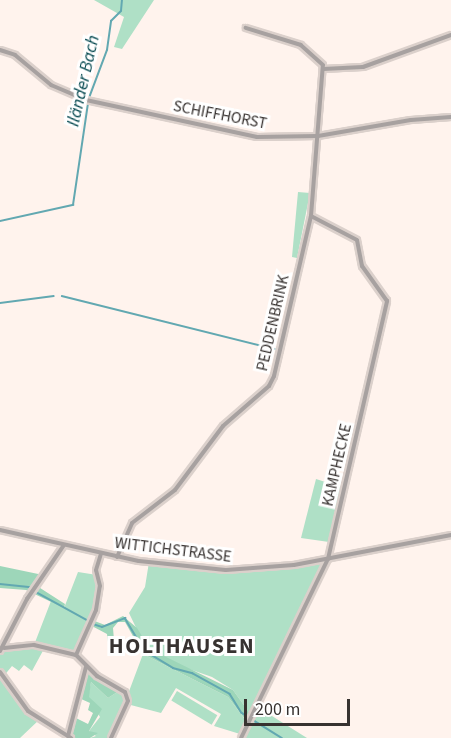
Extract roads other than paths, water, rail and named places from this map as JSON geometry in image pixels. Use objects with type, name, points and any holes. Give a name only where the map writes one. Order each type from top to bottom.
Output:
[{"type":"street","points":[[246,27],[301,45],[319,58],[323,69],[363,67],[451,35]]},
{"type":"street","name":"SCHIFFHORST","points":[[0,50],[15,55],[51,85],[89,100],[256,137],[318,136],[411,120],[451,117]]},
{"type":"street","name":"PEDDENBRINK","points":[[117,557],[132,522],[175,490],[224,426],[271,383],[311,216],[323,69]]},
{"type":"street","name":"KAMPHECKE","points":[[241,738],[294,636],[328,559],[387,301],[362,266],[357,240],[311,216]]},
{"type":"street","name":"WITTICHSTRASSE","points":[[0,531],[117,557],[226,570],[275,568],[451,535]]},
{"type":"street","points":[[2,650],[27,599],[64,546]]},
{"type":"street","points":[[76,655],[96,610],[100,586],[96,570],[101,554]]},
{"type":"street","points":[[2,650],[42,646],[76,655],[86,666],[128,695],[111,738]]},
{"type":"street","points":[[0,672],[20,703],[69,737],[86,666]]},
{"type":"waterway","name":"Iländer Bach","points":[[89,98],[107,50],[111,21],[121,11],[122,0]]},
{"type":"waterway","name":"Iländer Bach","points":[[0,221],[73,205],[88,103]]},
{"type":"waterway","points":[[0,303],[54,296]]},
{"type":"waterway","points":[[62,296],[275,349]]},
{"type":"waterway","points":[[0,584],[31,587]]},
{"type":"waterway","points":[[36,592],[89,621]]},
{"type":"waterway","points":[[93,624],[102,627],[125,618],[145,651],[173,668],[192,673],[230,694],[242,713],[282,738]]},
{"type":"district","name":"HOLTHAUSEN","points":[[182,647]]}]
